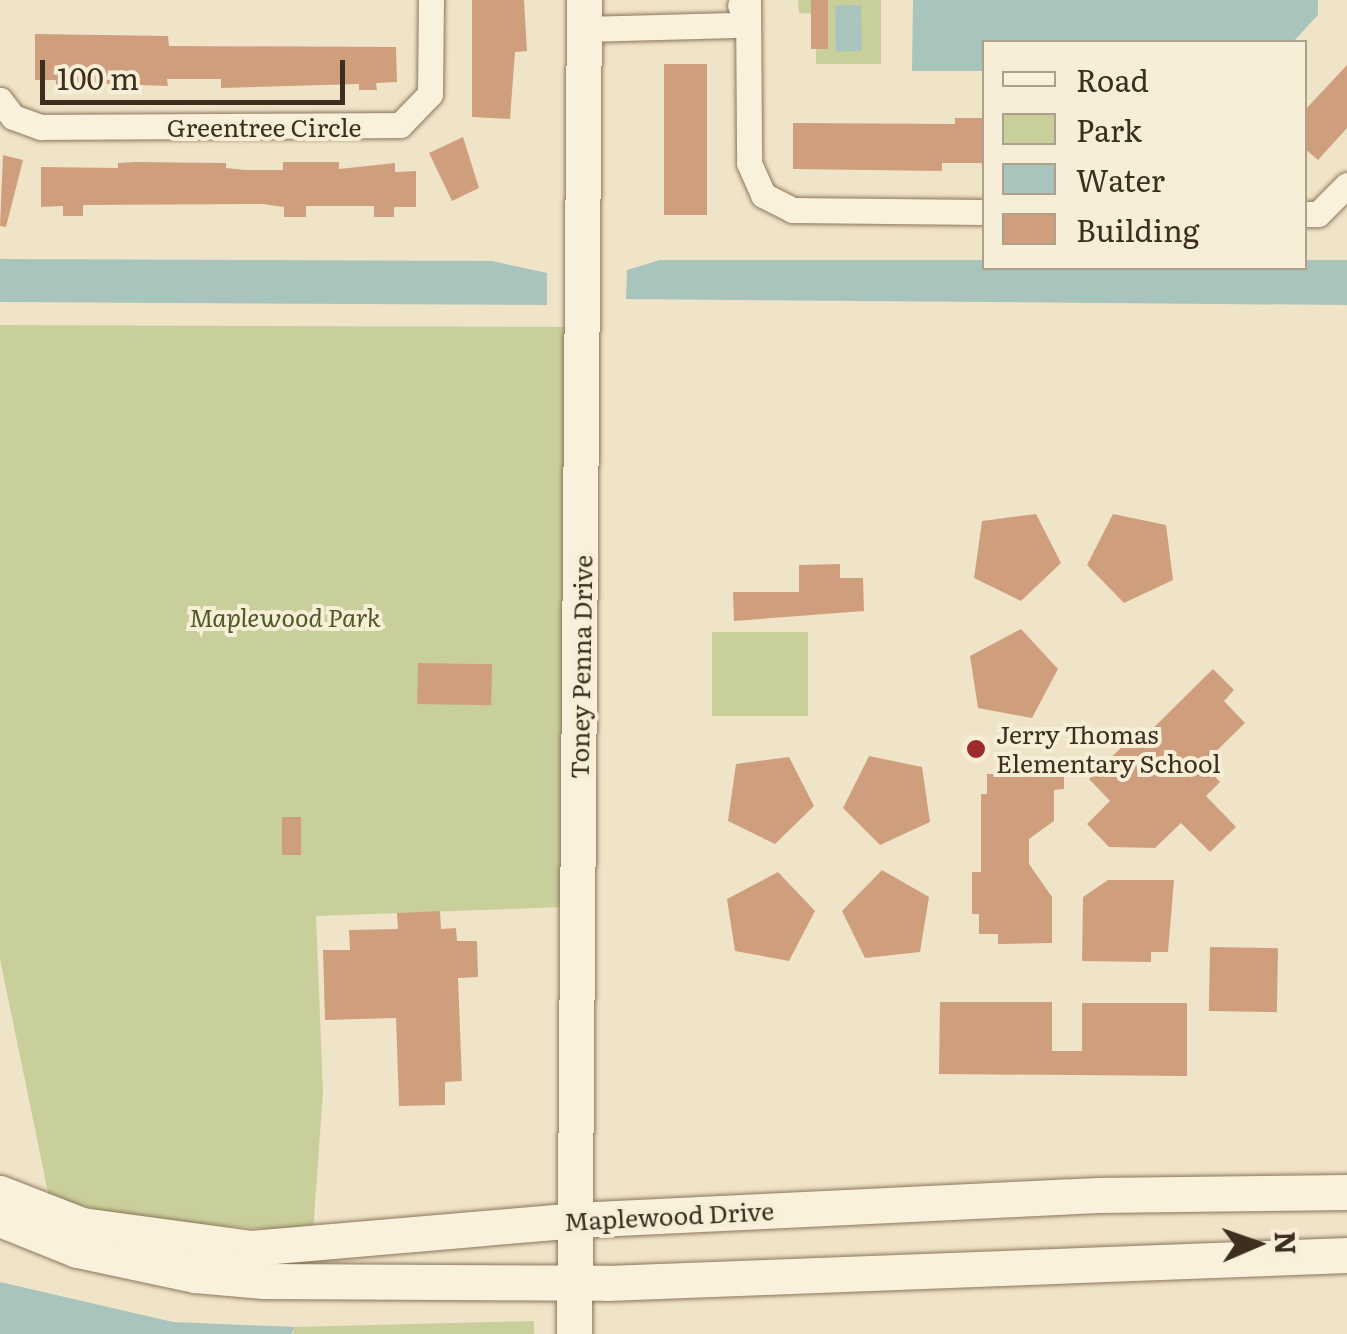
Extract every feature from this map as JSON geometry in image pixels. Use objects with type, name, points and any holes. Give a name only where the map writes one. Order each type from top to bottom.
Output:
[{"type":"street","name":"Greentree Circle","points":[[0,100],[13,118],[40,127],[400,125],[430,94],[431,0]]},
{"type":"street","points":[[584,14],[716,27],[743,6]]},
{"type":"street","points":[[743,6],[749,163],[763,195],[792,210],[982,212]]},
{"type":"street","name":"Toney Penna Drive","points":[[574,1334],[584,14]]},
{"type":"street","points":[[1307,214],[1318,214],[1347,185]]},
{"type":"street","name":"Maplewood Drive","points":[[0,1193],[82,1225],[251,1248],[576,1220],[1098,1195],[1347,1192]]},
{"type":"street","points":[[0,1219],[77,1250],[194,1275],[575,1284],[1347,1254]]},
{"type":"green space","points":[[798,0],[881,0],[881,64],[816,64],[816,14],[799,13]]},
{"type":"green space","name":"Maplewood Park","points":[[0,325],[573,327],[565,907],[316,916],[323,1092],[313,1232],[136,1220],[49,1197],[0,959]]},
{"type":"green space","points":[[712,632],[808,632],[808,716],[712,716]]},
{"type":"green space","points":[[534,1321],[534,1334],[292,1334],[295,1327]]},
{"type":"water","points":[[913,0],[1318,0],[1318,15],[1295,40],[982,40],[982,71],[912,71]]},
{"type":"water","points":[[835,5],[861,5],[862,51],[836,51]]},
{"type":"water","points":[[0,259],[492,261],[547,273],[547,305],[0,302]]},
{"type":"water","points":[[660,260],[982,260],[982,270],[1307,270],[1307,260],[1347,260],[1347,305],[626,299],[627,270]]},
{"type":"water","points":[[0,1282],[173,1322],[295,1327],[291,1334],[0,1334]]},
{"type":"building","points":[[472,0],[524,0],[527,51],[515,52],[510,119],[472,117]]},
{"type":"building","points":[[811,0],[828,0],[828,49],[811,49]]},
{"type":"building","points":[[35,34],[168,36],[169,46],[396,47],[397,82],[376,83],[377,90],[359,90],[359,84],[221,88],[221,79],[167,79],[168,86],[78,83],[78,89],[56,89],[56,80],[35,80]]},
{"type":"building","points":[[664,64],[707,64],[707,215],[664,215]]},
{"type":"building","points":[[1347,65],[1347,128],[1318,160],[1307,151],[1307,108]]},
{"type":"building","points":[[955,118],[982,118],[982,163],[942,163],[942,171],[793,169],[793,123],[955,124]]},
{"type":"building","points":[[463,137],[479,188],[452,201],[429,153]]},
{"type":"building","points":[[3,155],[23,160],[6,227],[0,226]]},
{"type":"building","points":[[283,162],[339,162],[339,169],[395,163],[395,172],[416,171],[416,207],[394,207],[394,217],[374,217],[374,206],[306,206],[306,217],[284,217],[284,207],[262,204],[83,205],[83,216],[63,216],[63,206],[41,207],[41,167],[118,168],[118,163],[226,163],[226,168],[245,170],[283,170]]},
{"type":"building","points":[[1036,514],[1061,563],[1021,601],[974,578],[982,521]]},
{"type":"building","points":[[1113,514],[1166,525],[1173,580],[1124,603],[1087,565]]},
{"type":"building","points":[[840,564],[840,578],[863,578],[864,611],[734,621],[733,592],[799,592],[799,565]]},
{"type":"building","points":[[1021,629],[1058,669],[1032,718],[978,708],[970,656]]},
{"type":"building","points":[[418,663],[492,664],[491,705],[417,704]]},
{"type":"building","points":[[1213,669],[1234,690],[1224,701],[1245,723],[1203,764],[1220,782],[1206,796],[1236,827],[1210,852],[1181,823],[1155,848],[1109,847],[1087,824],[1110,801],[1089,779],[1129,740],[1135,746]]},
{"type":"building","points":[[869,756],[922,767],[930,822],[880,845],[843,808]]},
{"type":"building","points":[[789,757],[814,806],[775,844],[728,821],[736,764]]},
{"type":"building","points":[[1007,764],[1064,764],[1064,789],[1054,790],[1054,821],[1029,839],[1029,864],[1052,897],[1052,943],[998,944],[998,934],[979,934],[979,914],[972,914],[972,872],[981,872],[981,794],[987,794],[987,774],[1007,774]]},
{"type":"building","points":[[282,817],[301,817],[301,855],[282,855]]},
{"type":"building","points":[[882,870],[929,897],[920,952],[865,958],[842,911]]},
{"type":"building","points":[[778,872],[815,911],[789,961],[735,951],[727,899]]},
{"type":"building","points":[[1108,880],[1174,880],[1168,952],[1151,952],[1151,962],[1082,961],[1083,897]]},
{"type":"building","points":[[440,911],[441,929],[456,928],[457,941],[477,941],[478,977],[458,978],[462,1081],[445,1082],[445,1105],[399,1106],[396,1018],[325,1020],[323,950],[350,950],[349,930],[398,929],[397,913]]},
{"type":"building","points":[[1210,947],[1278,948],[1277,1012],[1209,1011]]},
{"type":"building","points":[[940,1002],[1052,1002],[1052,1051],[1082,1051],[1082,1003],[1187,1003],[1187,1076],[939,1074]]},
{"type":"place","name":"Jerry Thomas Elementary School","points":[[976,749]]}]
